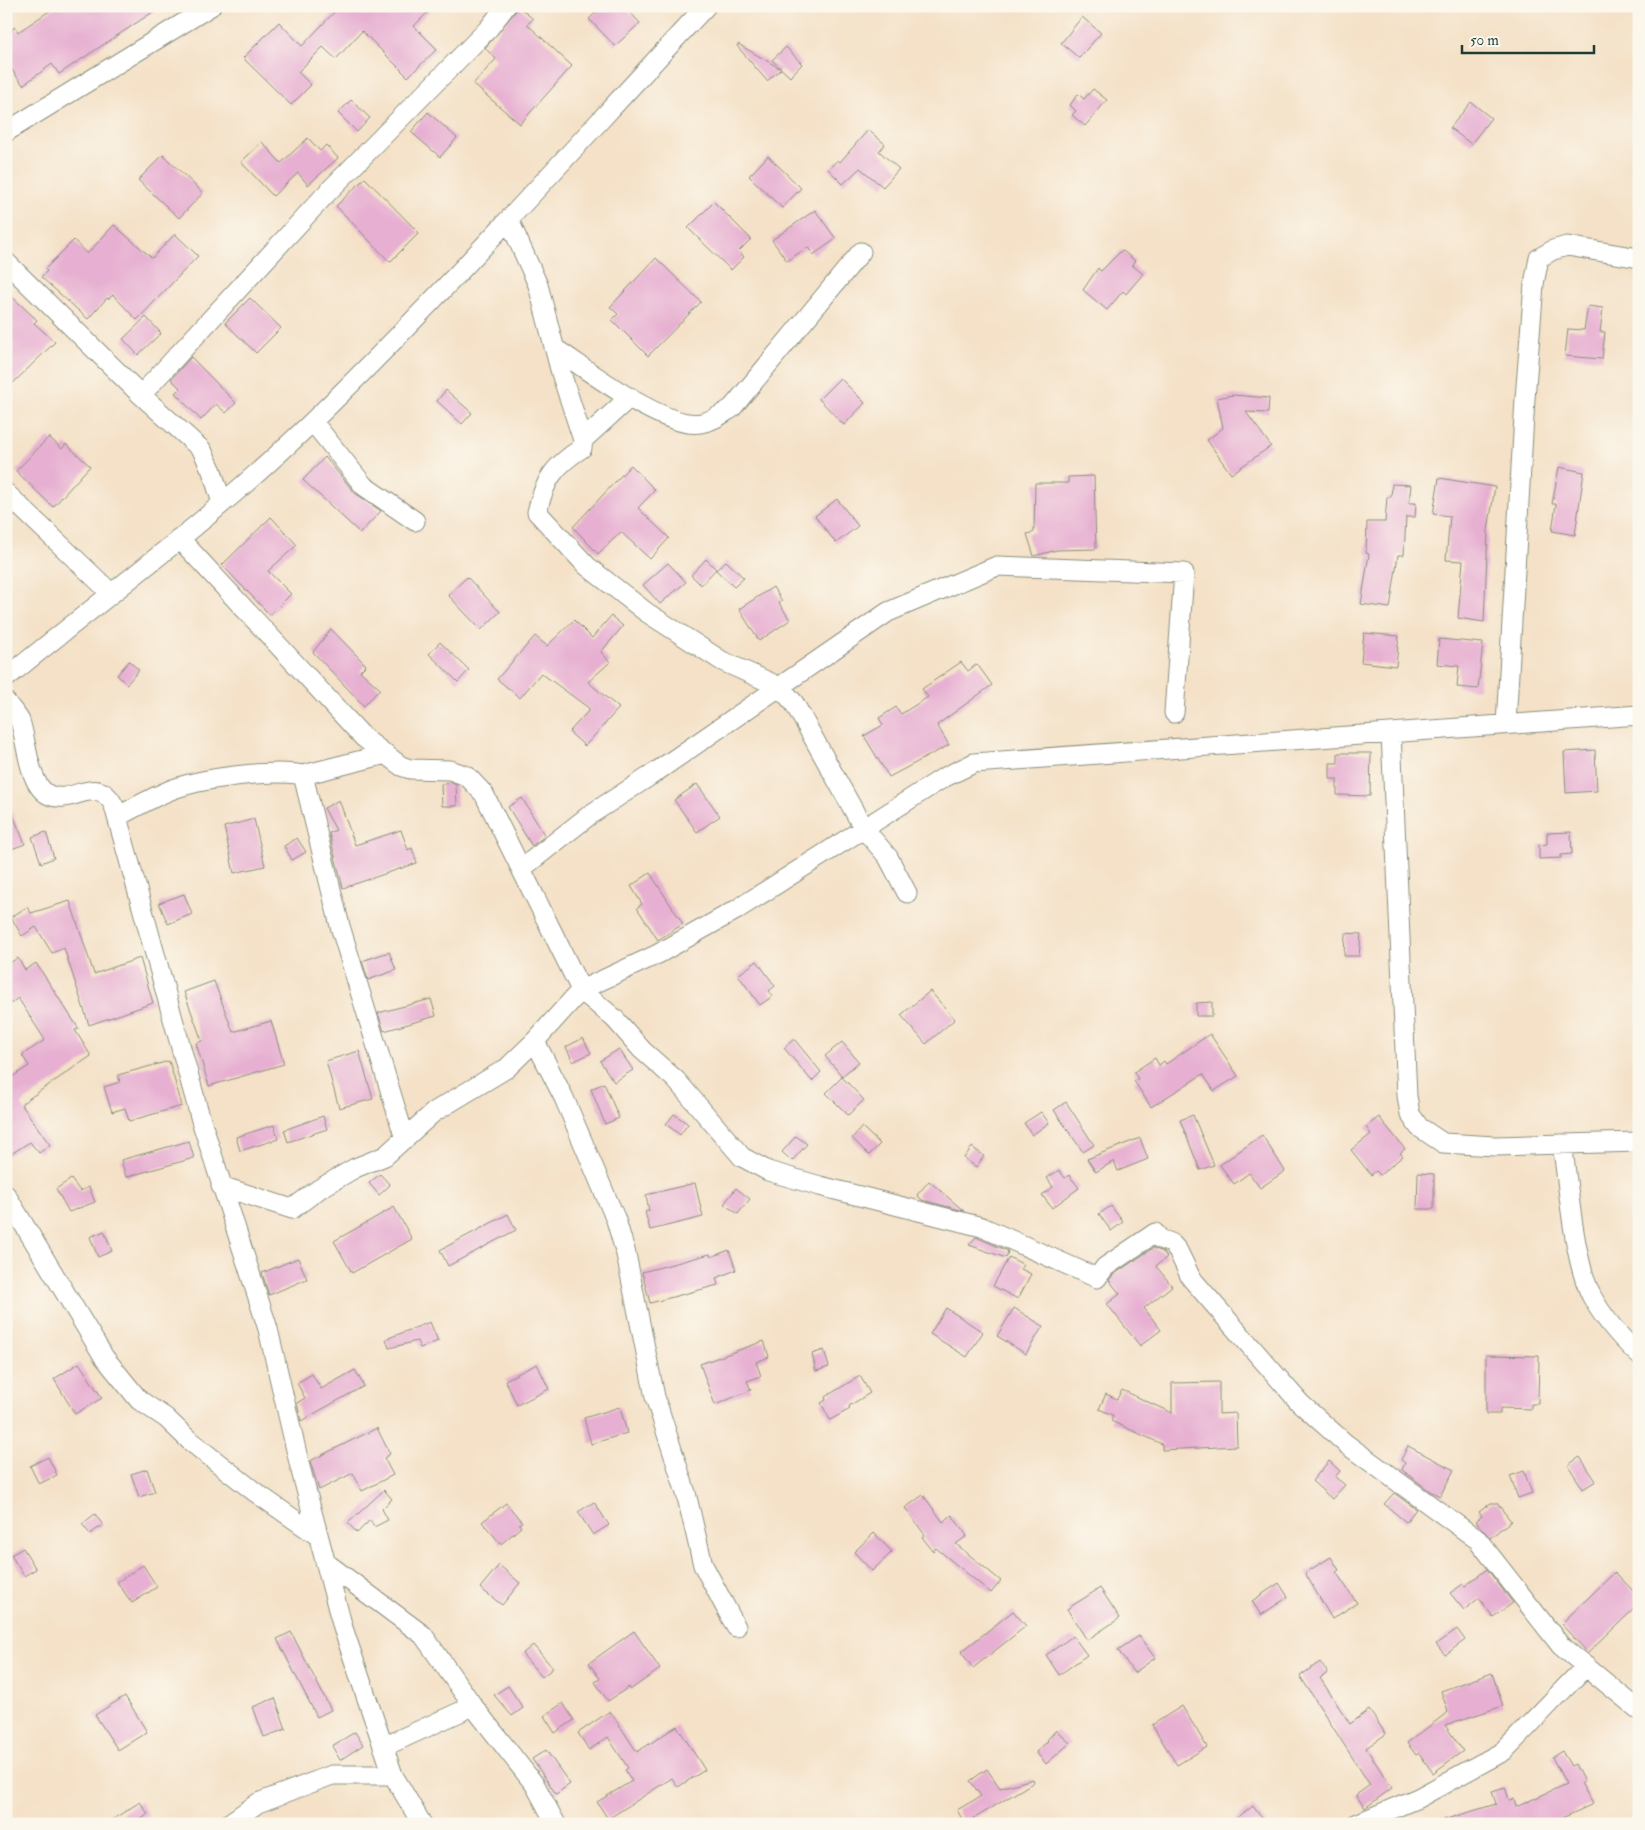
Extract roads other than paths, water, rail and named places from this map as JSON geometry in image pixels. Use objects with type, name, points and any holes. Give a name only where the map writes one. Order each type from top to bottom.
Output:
[{"type":"street","points":[[6,132],[211,6]]},
{"type":"street","points":[[141,395],[326,194],[489,28],[506,6]]},
{"type":"street","points":[[6,678],[222,503],[313,422],[508,220],[706,6]]},
{"type":"street","points":[[508,220],[538,285],[554,348],[583,440],[582,448],[560,462],[542,491],[536,512],[587,566],[646,612],[722,660],[780,687],[794,704],[864,829],[888,857],[907,893]]},
{"type":"street","points":[[1506,724],[1525,399],[1534,284],[1539,258],[1553,250],[1567,246],[1639,258]]},
{"type":"street","points":[[554,348],[651,411],[671,419],[699,423],[715,418],[732,408],[861,252]]},
{"type":"street","points":[[6,262],[141,395],[202,450],[222,503]]},
{"type":"street","points":[[583,440],[630,397]]},
{"type":"street","points":[[313,422],[364,486],[415,521]]},
{"type":"street","points":[[6,493],[111,593]]},
{"type":"street","points":[[179,538],[364,738],[401,766],[410,769],[450,770],[467,776],[484,794],[581,990],[615,1019],[642,1050],[676,1080],[742,1157],[768,1171],[982,1227],[1097,1278],[1105,1267],[1155,1233],[1160,1240],[1171,1243],[1178,1251],[1191,1278],[1300,1403],[1346,1444],[1478,1540],[1561,1646],[1639,1710]]},
{"type":"street","points":[[521,869],[591,814],[888,612],[997,566],[1184,573],[1174,713]]},
{"type":"street","points":[[6,702],[19,720],[28,756],[42,789],[48,795],[59,798],[95,790],[108,796],[114,806],[221,1186],[268,1329],[300,1467],[343,1628],[393,1776],[422,1824]]},
{"type":"street","points":[[221,1186],[292,1209],[319,1189],[355,1168],[386,1156],[434,1112],[507,1068],[535,1042],[581,990],[658,954],[736,910],[943,778],[974,764],[1639,715]]},
{"type":"street","points":[[1391,733],[1407,1096],[1410,1114],[1419,1127],[1443,1143],[1494,1146],[1639,1142]]},
{"type":"street","points":[[117,817],[176,788],[218,779],[290,772],[302,775],[386,754]]},
{"type":"street","points":[[302,775],[340,926],[406,1139]]},
{"type":"street","points":[[535,1042],[564,1098],[616,1220],[626,1254],[655,1397],[686,1493],[703,1565],[736,1627]]},
{"type":"street","points":[[1562,1144],[1579,1254],[1589,1288],[1604,1316],[1639,1355]]},
{"type":"street","points":[[6,1195],[104,1357],[139,1400],[166,1418],[190,1441],[255,1492],[318,1536]]},
{"type":"street","points":[[325,1562],[422,1635],[473,1706],[535,1785],[556,1824]]},
{"type":"street","points":[[1356,1824],[1418,1798],[1504,1751],[1586,1666]]},
{"type":"street","points":[[383,1747],[473,1706]]},
{"type":"street","points":[[228,1824],[258,1803],[332,1775],[393,1776]]}]
